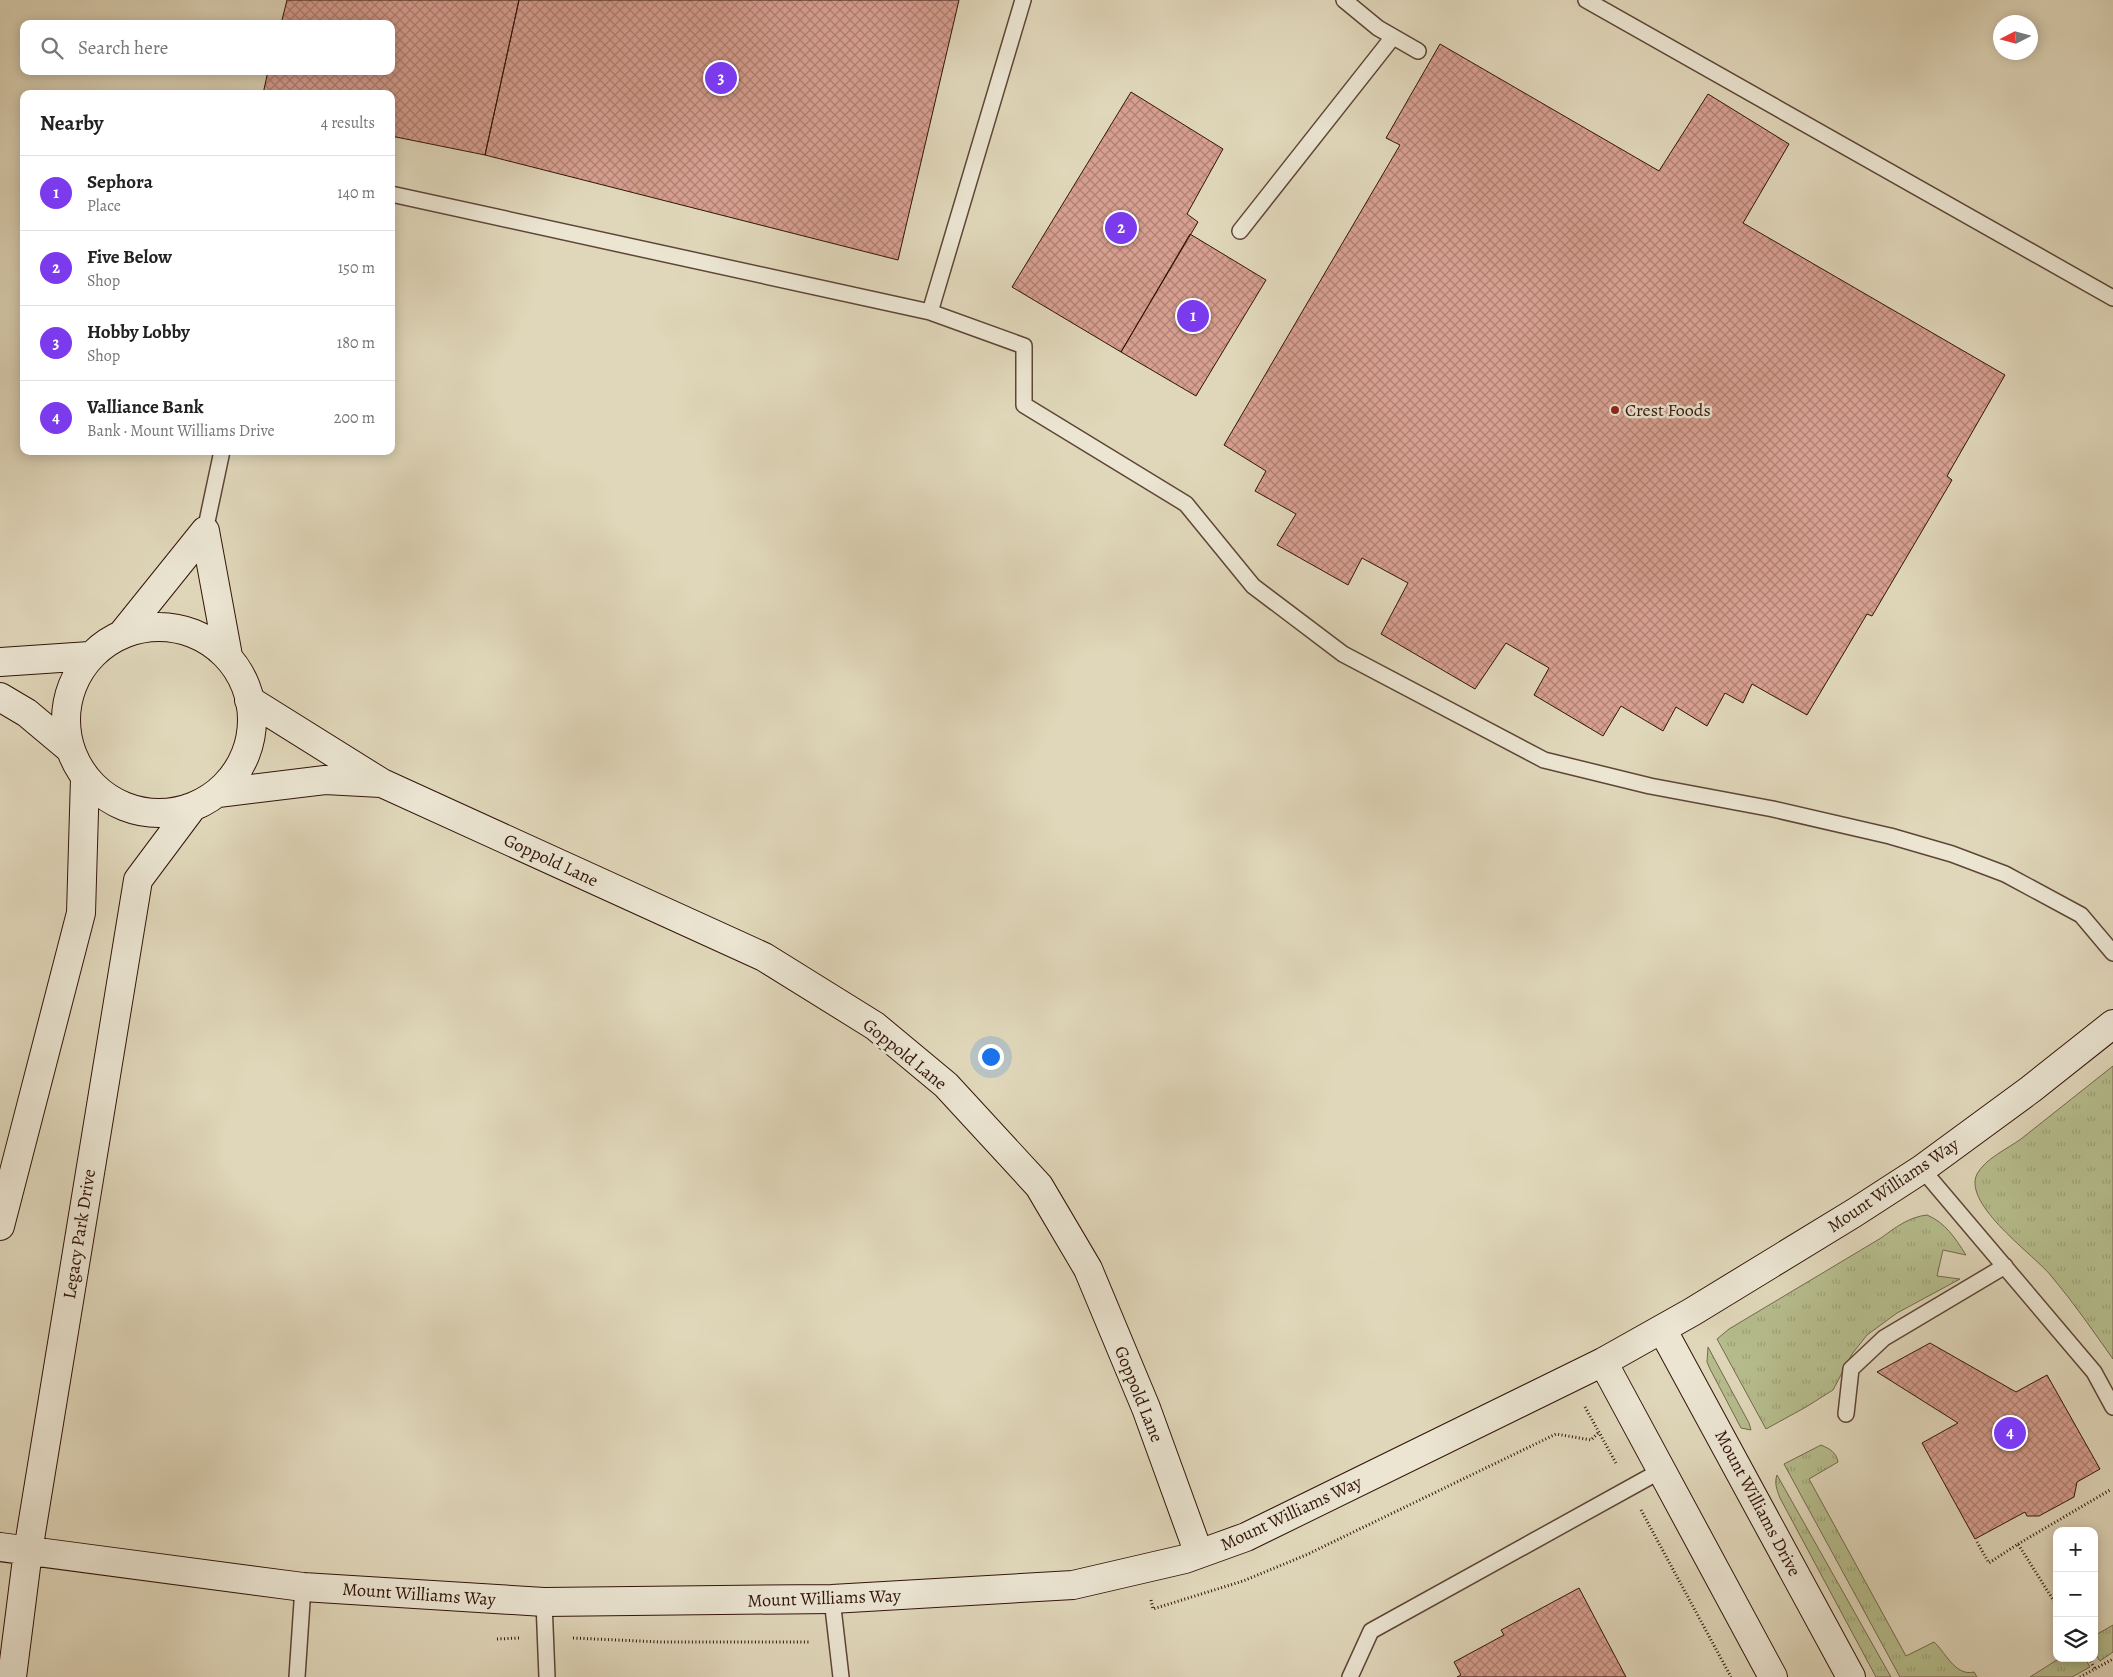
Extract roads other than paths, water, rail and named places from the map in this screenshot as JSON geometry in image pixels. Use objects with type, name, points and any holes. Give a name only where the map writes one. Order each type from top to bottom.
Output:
[{"type":"street","points":[[123,633],[205,530]]},
{"type":"street","points":[[205,530],[228,656]]},
{"type":"street","points":[[150,626],[179,628],[206,638],[228,656],[244,682],[252,712],[250,742],[238,770],[218,793],[192,808],[163,814],[133,811],[107,798],[85,778],[70,749],[65,724],[67,700],[76,676],[90,656],[105,643],[123,633],[150,626]]},
{"type":"street","points":[[0,662],[90,656]]},
{"type":"street","points":[[0,697],[27,713],[70,749]]},
{"type":"street","name":"Goppold Lane","points":[[250,700],[382,783],[764,957],[874,1026],[946,1086],[1039,1186],[1088,1269],[1146,1408],[1199,1554]]},
{"type":"street","points":[[0,1226],[81,913],[85,778]]},
{"type":"street","name":"Goppold Lane","points":[[218,793],[325,780],[382,783]]},
{"type":"street","name":"Legacy Park Drive","points":[[12,1677],[28,1551],[138,880],[192,808]]},
{"type":"street","name":"Mount Williams Way","points":[[0,1547],[303,1587],[544,1602],[832,1599],[1073,1585],[1185,1559],[1246,1537],[1603,1362],[1662,1329],[1922,1169],[2031,1089],[2113,1024]]},
{"type":"street","name":"Mount Williams Drive","points":[[1662,1329],[1852,1677]]},
{"type":"street","points":[[1603,1362],[1773,1677]]},
{"type":"lane","points":[[930,312],[1023,0]]},
{"type":"lane","points":[[1344,0],[1378,28],[1418,51]]},
{"type":"lane","points":[[1586,0],[2113,298]]},
{"type":"lane","points":[[1240,231],[1393,37]]},
{"type":"lane","points":[[395,195],[930,312],[1024,346],[1024,405],[1186,504],[1253,586],[1343,654],[1544,760],[1650,786],[1773,809],[1890,836],[1952,854],[1996,871],[2081,915],[2113,953]]},
{"type":"lane","points":[[205,530],[221,455]]},
{"type":"lane","points":[[1922,1169],[2094,1372],[2113,1406]]},
{"type":"lane","points":[[1846,1414],[1851,1369],[1884,1338],[2005,1266]]},
{"type":"lane","points":[[1350,1677],[1370,1631],[1662,1470]]},
{"type":"lane","points":[[297,1677],[303,1587]]},
{"type":"lane","points":[[832,1599],[841,1677]]},
{"type":"lane","points":[[544,1602],[547,1677]]},
{"type":"place","name":"Hobby Lobby","points":[[721,78]]},
{"type":"place","name":"Five Below","points":[[1121,228]]},
{"type":"place","name":"Sephora","points":[[1193,316]]},
{"type":"place","name":"Crest Foods","points":[[1615,410]]},
{"type":"place","name":"Valliance Bank","points":[[2010,1433]]}]
